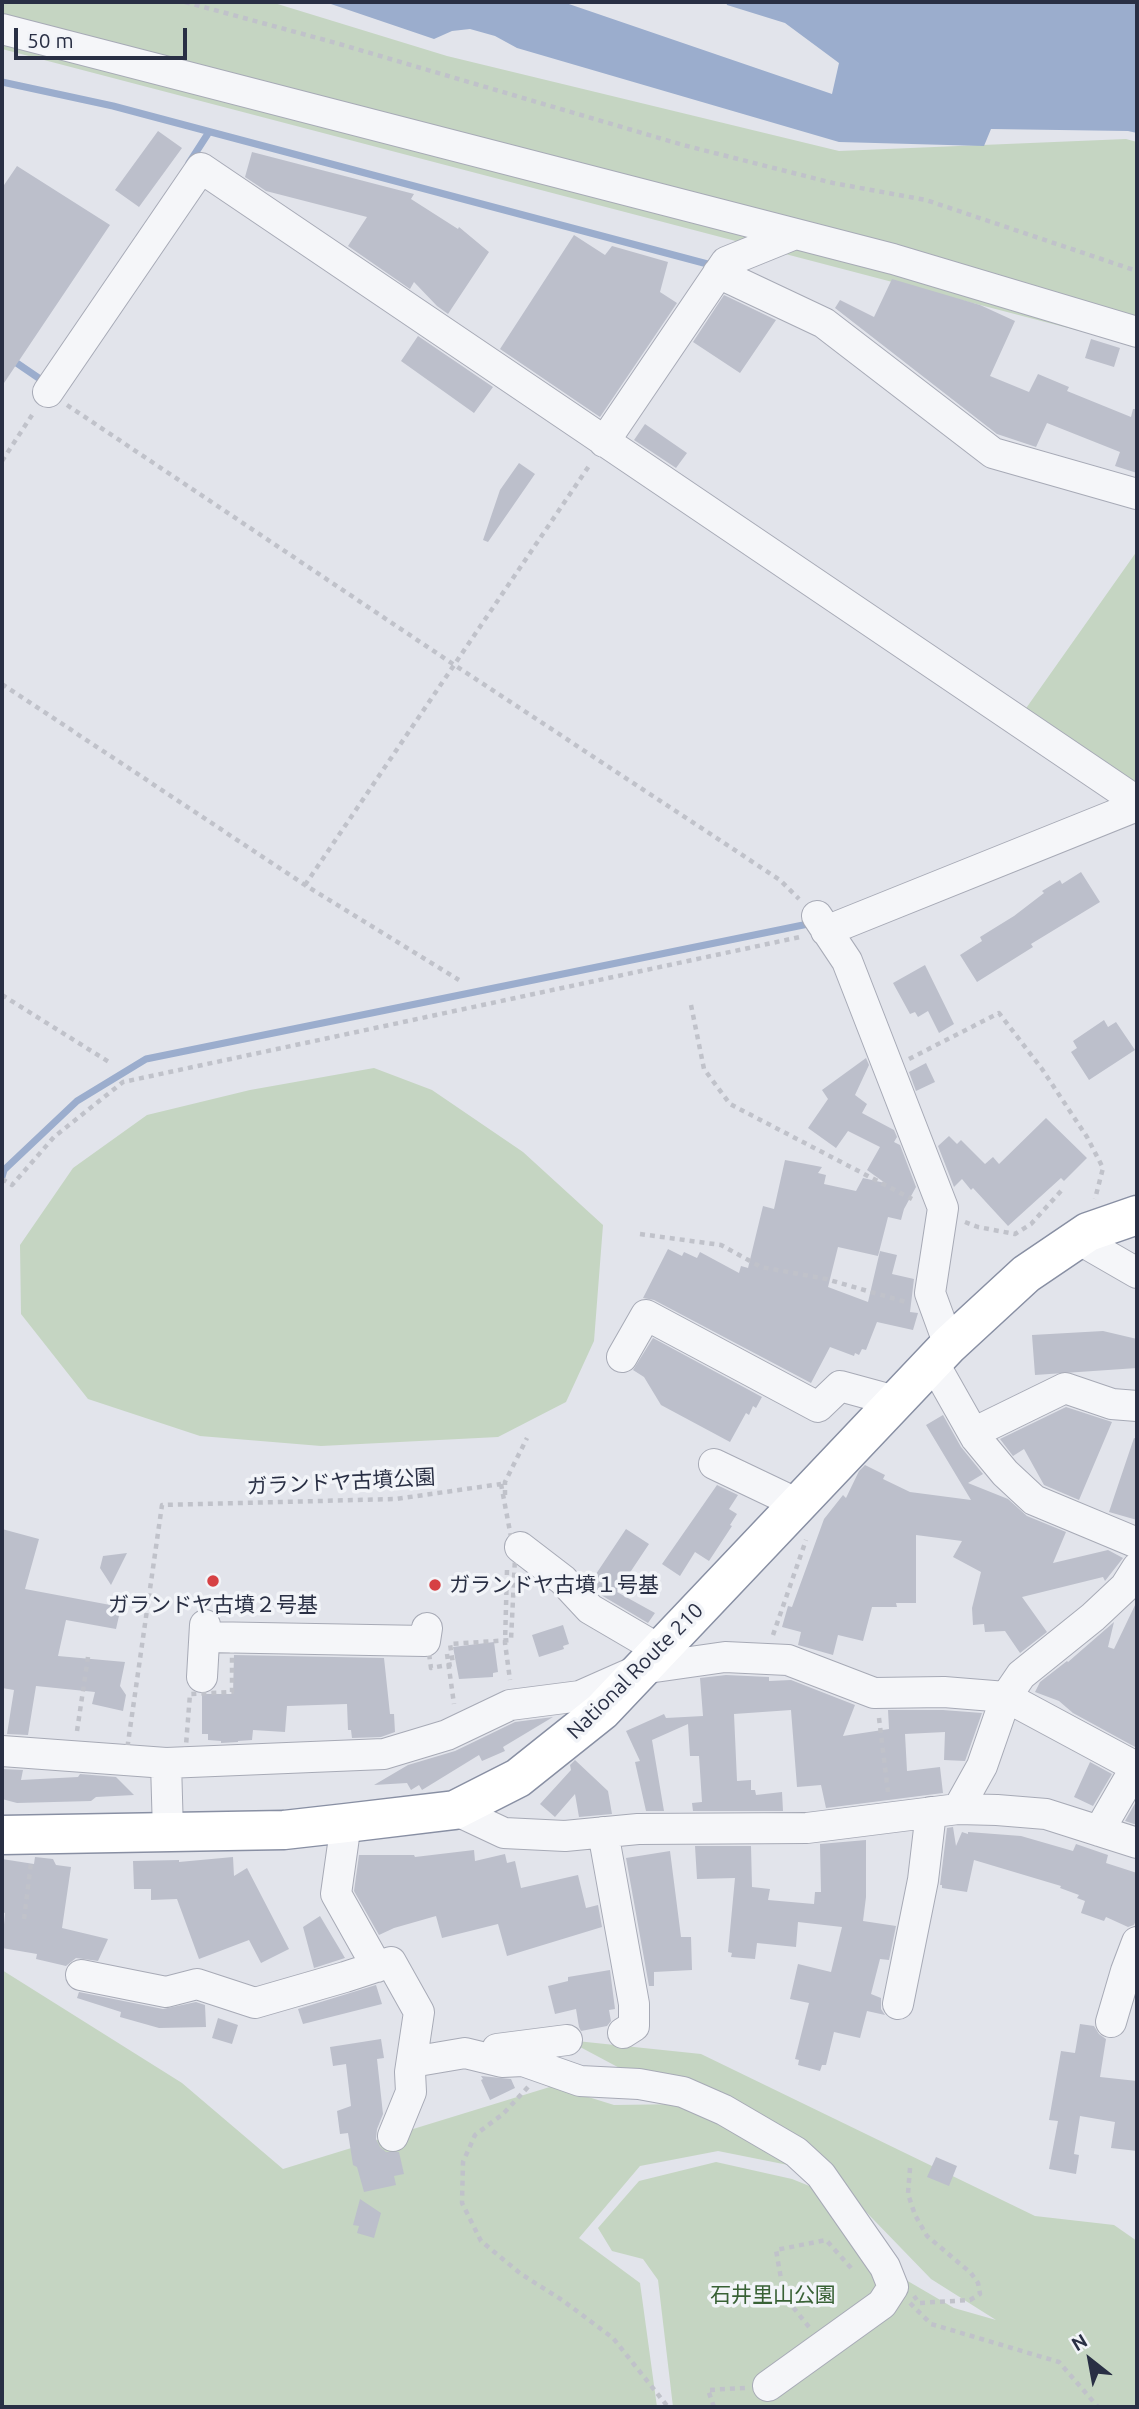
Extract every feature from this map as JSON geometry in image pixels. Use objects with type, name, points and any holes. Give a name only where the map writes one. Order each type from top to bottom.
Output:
[{"type":"highway","name":"National Route 210","points":[[2,1835],[284,1829],[346,1823],[456,1810],[518,1778],[601,1711],[651,1659],[803,1519],[940,1339],[1026,1274],[1106,1227]]},
{"type":"street","points":[[2,29],[893,259],[1137,332]]},
{"type":"street","points":[[48,392],[201,168],[1133,801]]},
{"type":"street","points":[[604,442],[722,268],[795,234]]},
{"type":"street","points":[[722,268],[824,323],[993,453],[1137,494]]},
{"type":"street","points":[[1133,801],[822,924],[847,961],[943,1208],[930,1293],[940,1339],[973,1433],[1005,1473],[1034,1500],[1137,1543]]},
{"type":"street","points":[[1106,1227],[1137,1273]]},
{"type":"street","points":[[622,1357],[646,1315],[818,1407],[840,1386],[895,1401]]},
{"type":"street","points":[[973,1433],[1065,1388],[1112,1404],[1137,1406]]},
{"type":"street","points":[[714,1464],[803,1519]]},
{"type":"street","points":[[512,1557],[563,1580],[590,1609],[651,1659]]},
{"type":"street","points":[[898,2004],[923,1880],[945,1811],[982,1766],[1006,1697],[1021,1675],[1094,1617],[1125,1587],[1137,1568]]},
{"type":"street","points":[[202,1676],[205,1631],[425,1641],[427,1628]]},
{"type":"street","points":[[2,1751],[166,1763],[384,1754],[458,1730],[513,1705],[580,1696],[651,1659],[725,1657],[788,1660],[876,1693],[944,1692],[1006,1697],[1136,1767],[1099,1831]]},
{"type":"street","points":[[166,1763],[168,1832]]},
{"type":"street","points":[[456,1810],[504,1833],[565,1836],[638,1829],[807,1828],[945,1811],[1046,1814],[1137,1843]]},
{"type":"street","points":[[346,1823],[336,1894],[377,1967]]},
{"type":"street","points":[[603,1832],[634,2004],[634,2026],[623,2033]]},
{"type":"street","points":[[1111,2022],[1137,1942]]},
{"type":"street","points":[[81,1975],[166,1992],[197,1984],[255,2003],[391,1962],[419,2012],[411,2092],[393,2136]]},
{"type":"street","points":[[412,2062],[567,2040]]},
{"type":"street","points":[[465,2053],[502,2062],[523,2061],[580,2081],[639,2084],[683,2092],[736,2117],[796,2152],[821,2175],[887,2286],[824,2345],[768,2386]]},
{"type":"path","points":[[185,2],[336,43],[683,145],[832,183],[926,200],[1137,271]]},
{"type":"path","points":[[2,461],[48,392],[780,880],[822,924]]},
{"type":"path","points":[[305,885],[604,442]]},
{"type":"path","points":[[2,684],[305,885],[459,980]]},
{"type":"path","points":[[2,1178],[12,1185],[54,1137],[123,1082],[822,924]]},
{"type":"path","points":[[2,995],[109,1062]]},
{"type":"path","points":[[691,1005],[704,1069],[730,1104],[923,1205],[978,1227],[1015,1234],[1031,1224],[1061,1191]]},
{"type":"path","points":[[889,1068],[999,1013],[1042,1069],[1087,1137],[1103,1168],[1095,1201],[1106,1227]]},
{"type":"path","points":[[640,1234],[721,1245],[761,1267],[825,1279],[940,1339]]},
{"type":"path","points":[[513,1705],[505,1643],[512,1557],[505,1482],[527,1438]]},
{"type":"path","name":"ガランドヤ古墳公園","points":[[501,1485],[515,1558],[511,1640],[450,1644],[453,1664],[448,1665],[431,1668],[428,1646],[232,1647],[232,1692],[190,1694],[185,1758],[126,1757],[162,1505],[396,1499],[501,1485]]},
{"type":"path","points":[[765,1659],[803,1519]]},
{"type":"path","points":[[446,1653],[458,1730]]},
{"type":"path","points":[[74,1756],[88,1657]]},
{"type":"path","points":[[876,1693],[891,1818]]},
{"type":"path","points":[[24,1919],[32,1860]]},
{"type":"path","points":[[544,2067],[520,2097],[475,2135],[463,2162],[462,2203],[481,2241],[521,2274],[613,2338],[668,2407]]},
{"type":"path","points":[[887,2286],[896,2270],[919,2303],[970,2300],[980,2294],[978,2283],[971,2273],[927,2236],[921,2226],[908,2194],[909,2168]]},
{"type":"path","points":[[824,2345],[784,2296],[776,2250],[826,2240],[887,2286],[931,2324],[1059,2361],[1098,2407]]},
{"type":"path","points":[[714,2407],[708,2390],[768,2386]]},
{"type":"green space","points":[[2,2],[271,2],[447,56],[839,151],[1126,139],[1137,142],[1137,346],[2,49]]},
{"type":"green space","points":[[1137,551],[1137,785],[1022,714]]},
{"type":"green space","points":[[374,1068],[432,1090],[523,1152],[603,1225],[594,1341],[566,1402],[498,1437],[321,1446],[200,1436],[88,1399],[21,1314],[20,1245],[73,1168],[147,1115],[250,1090]]},
{"type":"green space","name":"石井里山公園","points":[[2,1970],[182,2083],[283,2169],[553,2086],[614,2105],[687,2104],[567,2040],[701,2054],[1035,2216],[1114,2225],[1137,2241],[1137,2407],[673,2407],[658,2280],[643,2259],[612,2251],[598,2228],[639,2181],[716,2162],[792,2179],[842,2199],[894,2273],[954,2308],[996,2320],[931,2279],[841,2186],[798,2167],[718,2151],[640,2166],[579,2238],[640,2283],[657,2407],[2,2407]]},
{"type":"water","points":[[325,2],[563,2],[832,94],[839,63],[785,23],[727,5],[726,2],[1137,2],[1137,133],[991,129],[984,146],[839,142],[517,48],[495,36],[470,29],[452,31],[434,39]]},
{"type":"building","points":[[158,131],[182,148],[139,207],[115,190]]},
{"type":"building","points":[[252,152],[414,194],[411,199],[458,229],[459,227],[489,252],[448,314],[414,282],[410,289],[348,246],[367,217],[266,191],[245,177]]},
{"type":"building","points":[[17,166],[110,225],[2,386],[2,188]]},
{"type":"building","points":[[574,235],[605,255],[612,246],[668,262],[660,292],[677,303],[600,417],[500,349]]},
{"type":"building","points":[[892,279],[980,305],[1015,321],[990,376],[1029,392],[1038,374],[1069,387],[1067,391],[1131,417],[1133,409],[1137,409],[1137,473],[1115,466],[1120,452],[1047,423],[1036,447],[997,434],[835,308],[840,300],[874,317]]},
{"type":"building","points":[[724,295],[776,320],[740,373],[693,342]]},
{"type":"building","points":[[418,336],[493,387],[474,413],[401,361]]},
{"type":"building","points":[[1091,339],[1120,348],[1114,367],[1085,358]]},
{"type":"building","points":[[645,424],[687,453],[676,468],[634,440]]},
{"type":"building","points":[[519,463],[535,474],[488,542],[483,540],[500,490]]},
{"type":"building","points":[[1081,872],[1100,902],[1031,944],[1033,947],[977,982],[960,955],[982,941],[980,937],[1044,893],[1042,891],[1060,880],[1062,884]]},
{"type":"building","points":[[925,965],[954,1024],[939,1033],[928,1011],[918,1017],[915,1012],[910,1014],[893,983]]},
{"type":"building","points":[[1104,1020],[1108,1027],[1116,1022],[1135,1050],[1089,1080],[1071,1052],[1077,1048],[1073,1041]]},
{"type":"building","points":[[866,1058],[869,1065],[855,1095],[867,1104],[862,1113],[894,1130],[897,1137],[894,1142],[900,1145],[916,1187],[901,1220],[888,1217],[878,1256],[838,1247],[828,1287],[868,1302],[880,1251],[897,1255],[892,1274],[914,1279],[910,1312],[918,1313],[913,1330],[877,1322],[866,1350],[862,1349],[859,1355],[855,1353],[854,1356],[830,1347],[811,1383],[654,1300],[643,1298],[668,1249],[682,1256],[684,1252],[697,1258],[700,1252],[739,1273],[741,1266],[748,1268],[763,1206],[774,1209],[785,1160],[822,1167],[818,1173],[826,1175],[824,1184],[856,1191],[863,1178],[885,1183],[867,1170],[880,1147],[848,1131],[836,1148],[808,1128],[828,1099],[822,1090]]},
{"type":"building","points":[[926,1063],[935,1082],[916,1091],[909,1072]]},
{"type":"building","points":[[1046,1118],[1087,1158],[1064,1181],[1061,1178],[1008,1226],[962,1179],[954,1187],[938,1146],[949,1136],[957,1144],[961,1140],[985,1164],[993,1157],[999,1164]]},
{"type":"building","points":[[1103,1331],[1137,1339],[1137,1368],[1035,1375],[1032,1335]]},
{"type":"building","points":[[653,1338],[762,1397],[749,1415],[746,1413],[730,1442],[661,1405],[644,1377],[633,1370]]},
{"type":"building","points":[[1066,1407],[1112,1422],[1079,1500],[1044,1485],[1024,1449],[1013,1456],[1000,1439]]},
{"type":"building","points":[[943,1415],[961,1447],[983,1474],[968,1483],[1008,1499],[1027,1516],[1066,1532],[1053,1563],[1108,1550],[1123,1558],[1105,1581],[1103,1577],[1022,1597],[1047,1632],[1020,1653],[1005,1631],[985,1632],[984,1624],[973,1625],[972,1608],[981,1572],[953,1557],[962,1541],[916,1535],[916,1603],[896,1603],[897,1607],[872,1607],[863,1641],[838,1635],[833,1655],[798,1645],[801,1632],[782,1627],[788,1606],[792,1607],[824,1519],[843,1495],[846,1498],[859,1471],[865,1465],[885,1475],[883,1479],[910,1492],[971,1500],[926,1425]]},
{"type":"building","points":[[1134,1438],[1137,1439],[1137,1520],[1109,1512]]},
{"type":"building","points":[[717,1485],[738,1495],[729,1509],[737,1514],[709,1561],[695,1552],[680,1576],[662,1564]]},
{"type":"building","points":[[2,1529],[39,1539],[25,1589],[121,1607],[116,1629],[66,1620],[58,1656],[125,1662],[120,1686],[126,1695],[123,1711],[92,1704],[95,1692],[36,1686],[28,1735],[7,1734],[14,1690],[2,1688]]},
{"type":"building","points":[[626,1529],[649,1544],[617,1592],[655,1613],[648,1623],[601,1595],[590,1583]]},
{"type":"building","points":[[127,1553],[111,1585],[100,1568],[103,1556]]},
{"type":"building","points":[[1137,1601],[1137,1748],[1073,1713],[1059,1701],[1035,1692],[1040,1682],[1114,1622],[1108,1647],[1114,1649]]},
{"type":"building","points":[[563,1625],[569,1644],[563,1646],[564,1649],[539,1657],[532,1635]]},
{"type":"building","points":[[494,1642],[498,1672],[493,1673],[493,1677],[459,1679],[453,1647]]},
{"type":"building","points":[[234,1655],[384,1658],[390,1714],[394,1714],[395,1732],[381,1737],[352,1738],[351,1730],[348,1730],[347,1704],[287,1706],[285,1732],[253,1730],[252,1740],[221,1743],[208,1740],[208,1734],[202,1734],[202,1694],[233,1694]]},
{"type":"building","points":[[726,1675],[769,1677],[769,1681],[791,1680],[855,1705],[843,1736],[889,1729],[888,1710],[982,1713],[965,1761],[944,1760],[945,1732],[905,1734],[907,1771],[940,1767],[943,1793],[826,1808],[821,1785],[797,1787],[791,1710],[734,1714],[737,1781],[751,1780],[751,1790],[755,1790],[756,1795],[782,1792],[783,1811],[693,1811],[692,1803],[702,1802],[699,1756],[690,1756],[688,1724],[652,1740],[664,1811],[646,1811],[635,1762],[640,1761],[626,1731],[664,1714],[666,1718],[703,1716],[700,1678]]},
{"type":"building","points":[[553,1717],[503,1747],[505,1751],[482,1761],[479,1755],[422,1790],[419,1785],[411,1790],[407,1783],[374,1785],[408,1765],[455,1751],[515,1722]]},
{"type":"building","points":[[575,1760],[608,1791],[612,1814],[579,1817],[575,1794],[555,1817],[540,1804],[571,1770],[570,1765]]},
{"type":"building","points":[[1090,1762],[1112,1774],[1093,1806],[1074,1797]]},
{"type":"building","points":[[2,1769],[23,1770],[21,1780],[78,1777],[80,1774],[116,1777],[134,1795],[96,1797],[91,1801],[17,1803],[2,1799]]},
{"type":"building","points":[[1137,1800],[1137,1825],[1125,1821]]},
{"type":"building","points":[[953,1827],[956,1846],[962,1832],[968,1832],[1021,1836],[1073,1851],[1076,1844],[1108,1855],[1106,1863],[1137,1873],[1137,1918],[1134,1925],[1128,1927],[1106,1917],[1104,1921],[1081,1913],[1085,1901],[1077,1898],[1079,1895],[1060,1888],[1061,1886],[974,1860],[967,1892],[942,1888],[940,1885],[947,1828]]},
{"type":"building","points":[[866,1840],[866,1897],[863,1921],[896,1926],[889,1960],[880,1959],[871,1994],[881,1998],[881,2009],[885,2015],[867,2011],[860,2038],[834,2032],[826,2065],[822,2065],[820,2071],[798,2065],[799,2060],[795,2059],[809,2003],[790,1999],[798,1964],[831,1972],[842,1927],[798,1922],[796,1947],[757,1943],[755,1959],[731,1957],[732,1953],[728,1952],[735,1878],[697,1879],[695,1846],[751,1846],[752,1887],[770,1889],[768,1900],[814,1904],[815,1892],[821,1892],[820,1844]]},
{"type":"building","points":[[474,1850],[475,1861],[505,1854],[507,1863],[515,1861],[521,1888],[578,1875],[586,1908],[598,1905],[602,1927],[507,1956],[498,1924],[442,1938],[436,1916],[379,1935],[354,1891],[359,1855],[415,1857]]},
{"type":"building","points":[[670,1851],[681,1937],[691,1937],[692,1970],[654,1972],[654,1986],[649,1986],[626,1858]]},
{"type":"building","points":[[35,1857],[53,1859],[56,1865],[71,1867],[62,1928],[108,1939],[98,1961],[76,1958],[66,1966],[36,1959],[37,1954],[2,1948],[5,1913],[2,1912],[2,1859],[34,1864]]},
{"type":"building","points":[[233,1857],[234,1876],[247,1868],[289,1949],[261,1963],[249,1940],[199,1959],[177,1899],[151,1900],[151,1889],[134,1889],[133,1861],[179,1862]]},
{"type":"building","points":[[320,1916],[345,1958],[314,1968],[303,1927]]},
{"type":"building","points":[[610,1970],[615,2009],[609,2010],[611,2021],[607,2026],[581,2031],[576,2009],[555,2014],[548,1986],[568,1981],[568,1977]]},
{"type":"building","points":[[376,1985],[382,2004],[303,2024],[298,2009]]},
{"type":"building","points":[[79,1992],[163,2009],[196,2002],[205,2005],[206,2027],[159,2028],[120,2017],[121,2012],[77,1998]]},
{"type":"building","points":[[218,2018],[238,2025],[232,2044],[212,2038]]},
{"type":"building","points":[[1080,2024],[1094,2026],[1106,2039],[1100,2077],[1137,2081],[1137,2151],[1111,2148],[1115,2122],[1080,2116],[1074,2154],[1079,2155],[1076,2174],[1049,2169],[1058,2121],[1049,2120],[1061,2051],[1075,2053]]},
{"type":"building","points":[[381,2039],[384,2058],[377,2059],[383,2114],[376,2139],[386,2152],[399,2152],[404,2174],[394,2176],[396,2185],[364,2192],[357,2167],[353,2165],[348,2133],[340,2134],[337,2111],[351,2106],[346,2064],[333,2066],[330,2047]]},
{"type":"building","points":[[481,2076],[511,2079],[515,2088],[490,2100]]},
{"type":"building","points":[[936,2157],[957,2166],[949,2186],[927,2177]]},
{"type":"building","points":[[360,2199],[381,2213],[374,2238],[357,2233],[359,2226],[353,2225]]},
{"type":"waterway","points":[[2,82],[113,106],[715,266]]},
{"type":"waterway","points":[[189,163],[209,132]]},
{"type":"waterway","points":[[2,353],[44,380]]},
{"type":"waterway","points":[[2,1177],[4,1170],[77,1101],[146,1059],[813,923]]},
{"type":"place","name":"ガランドヤ古墳２号基","points":[[213,1581]]},
{"type":"place","name":"ガランドヤ古墳１号基","points":[[435,1585]]}]
